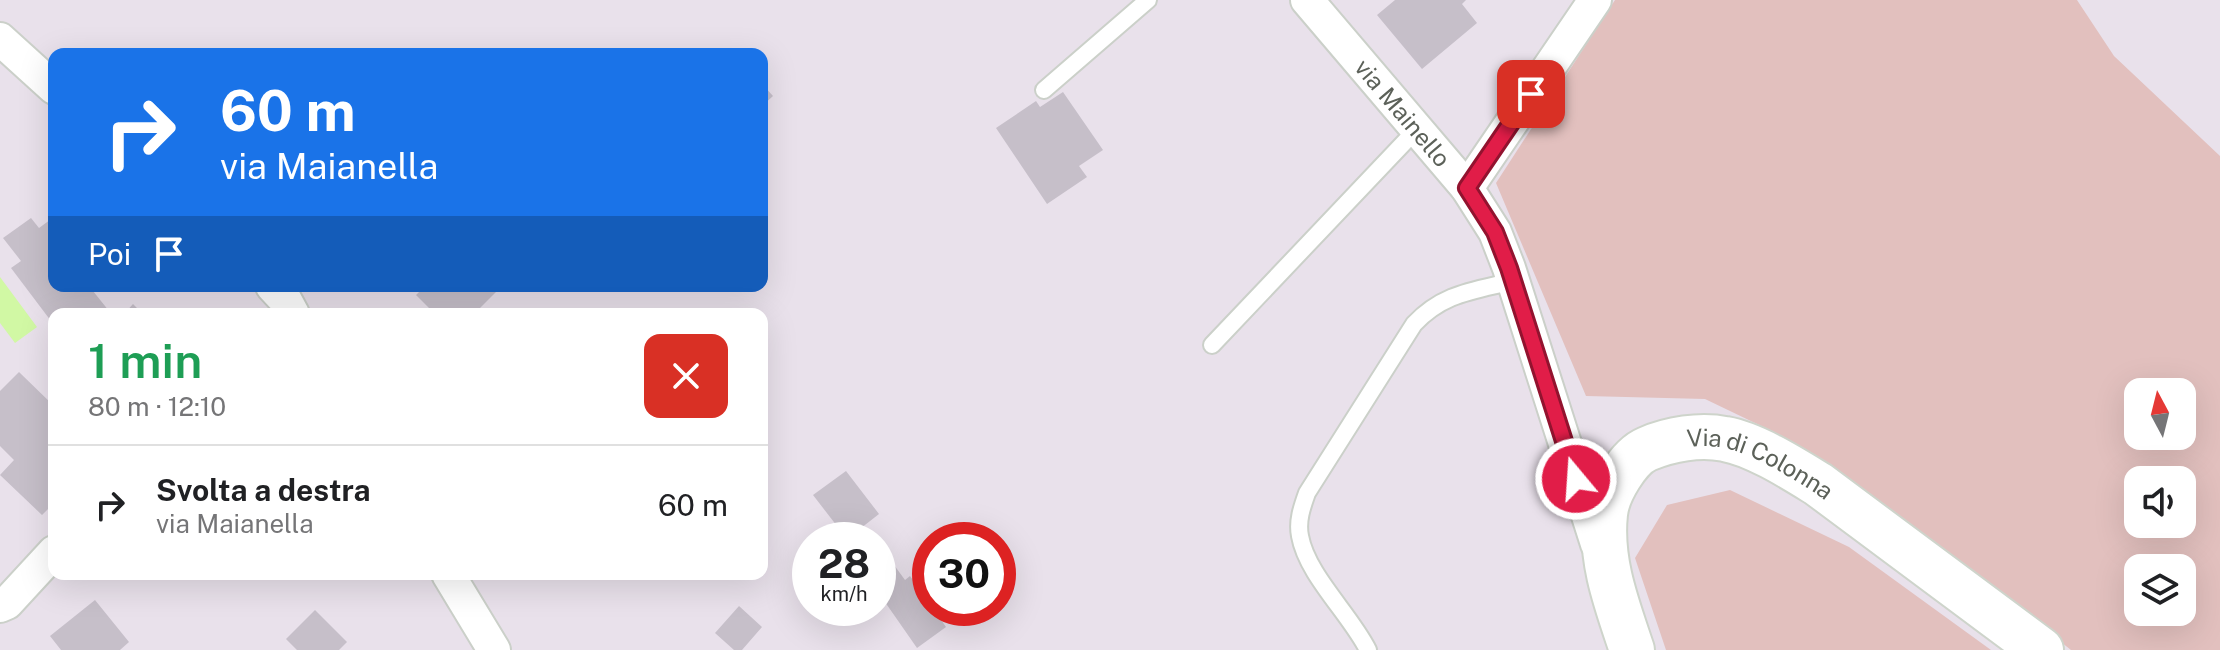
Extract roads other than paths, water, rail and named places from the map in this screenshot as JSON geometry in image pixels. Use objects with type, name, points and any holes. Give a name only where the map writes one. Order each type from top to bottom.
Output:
[{"type":"street","name":"via Mainello","points":[[1307,0],[1467,188],[1495,232],[1613,593]]},
{"type":"street","points":[[1467,188],[1595,0]]},
{"type":"street","points":[[0,39],[48,83]]},
{"type":"street","name":"Via di Colonna","points":[[1632,650],[1606,566],[1605,511],[1613,488],[1630,462],[1644,450],[1691,437],[1725,439],[1779,461],[1818,484],[2041,650]]},
{"type":"street","points":[[0,606],[7,603],[48,559]]},
{"type":"street","points":[[452,580],[494,650]]},
{"type":"lane","points":[[1044,90],[1148,0]]},
{"type":"lane","points":[[1212,345],[1417,129]]},
{"type":"lane","points":[[1368,650],[1308,559],[1299,535],[1300,513],[1307,493],[1414,324],[1427,310],[1455,295],[1513,281]]}]
